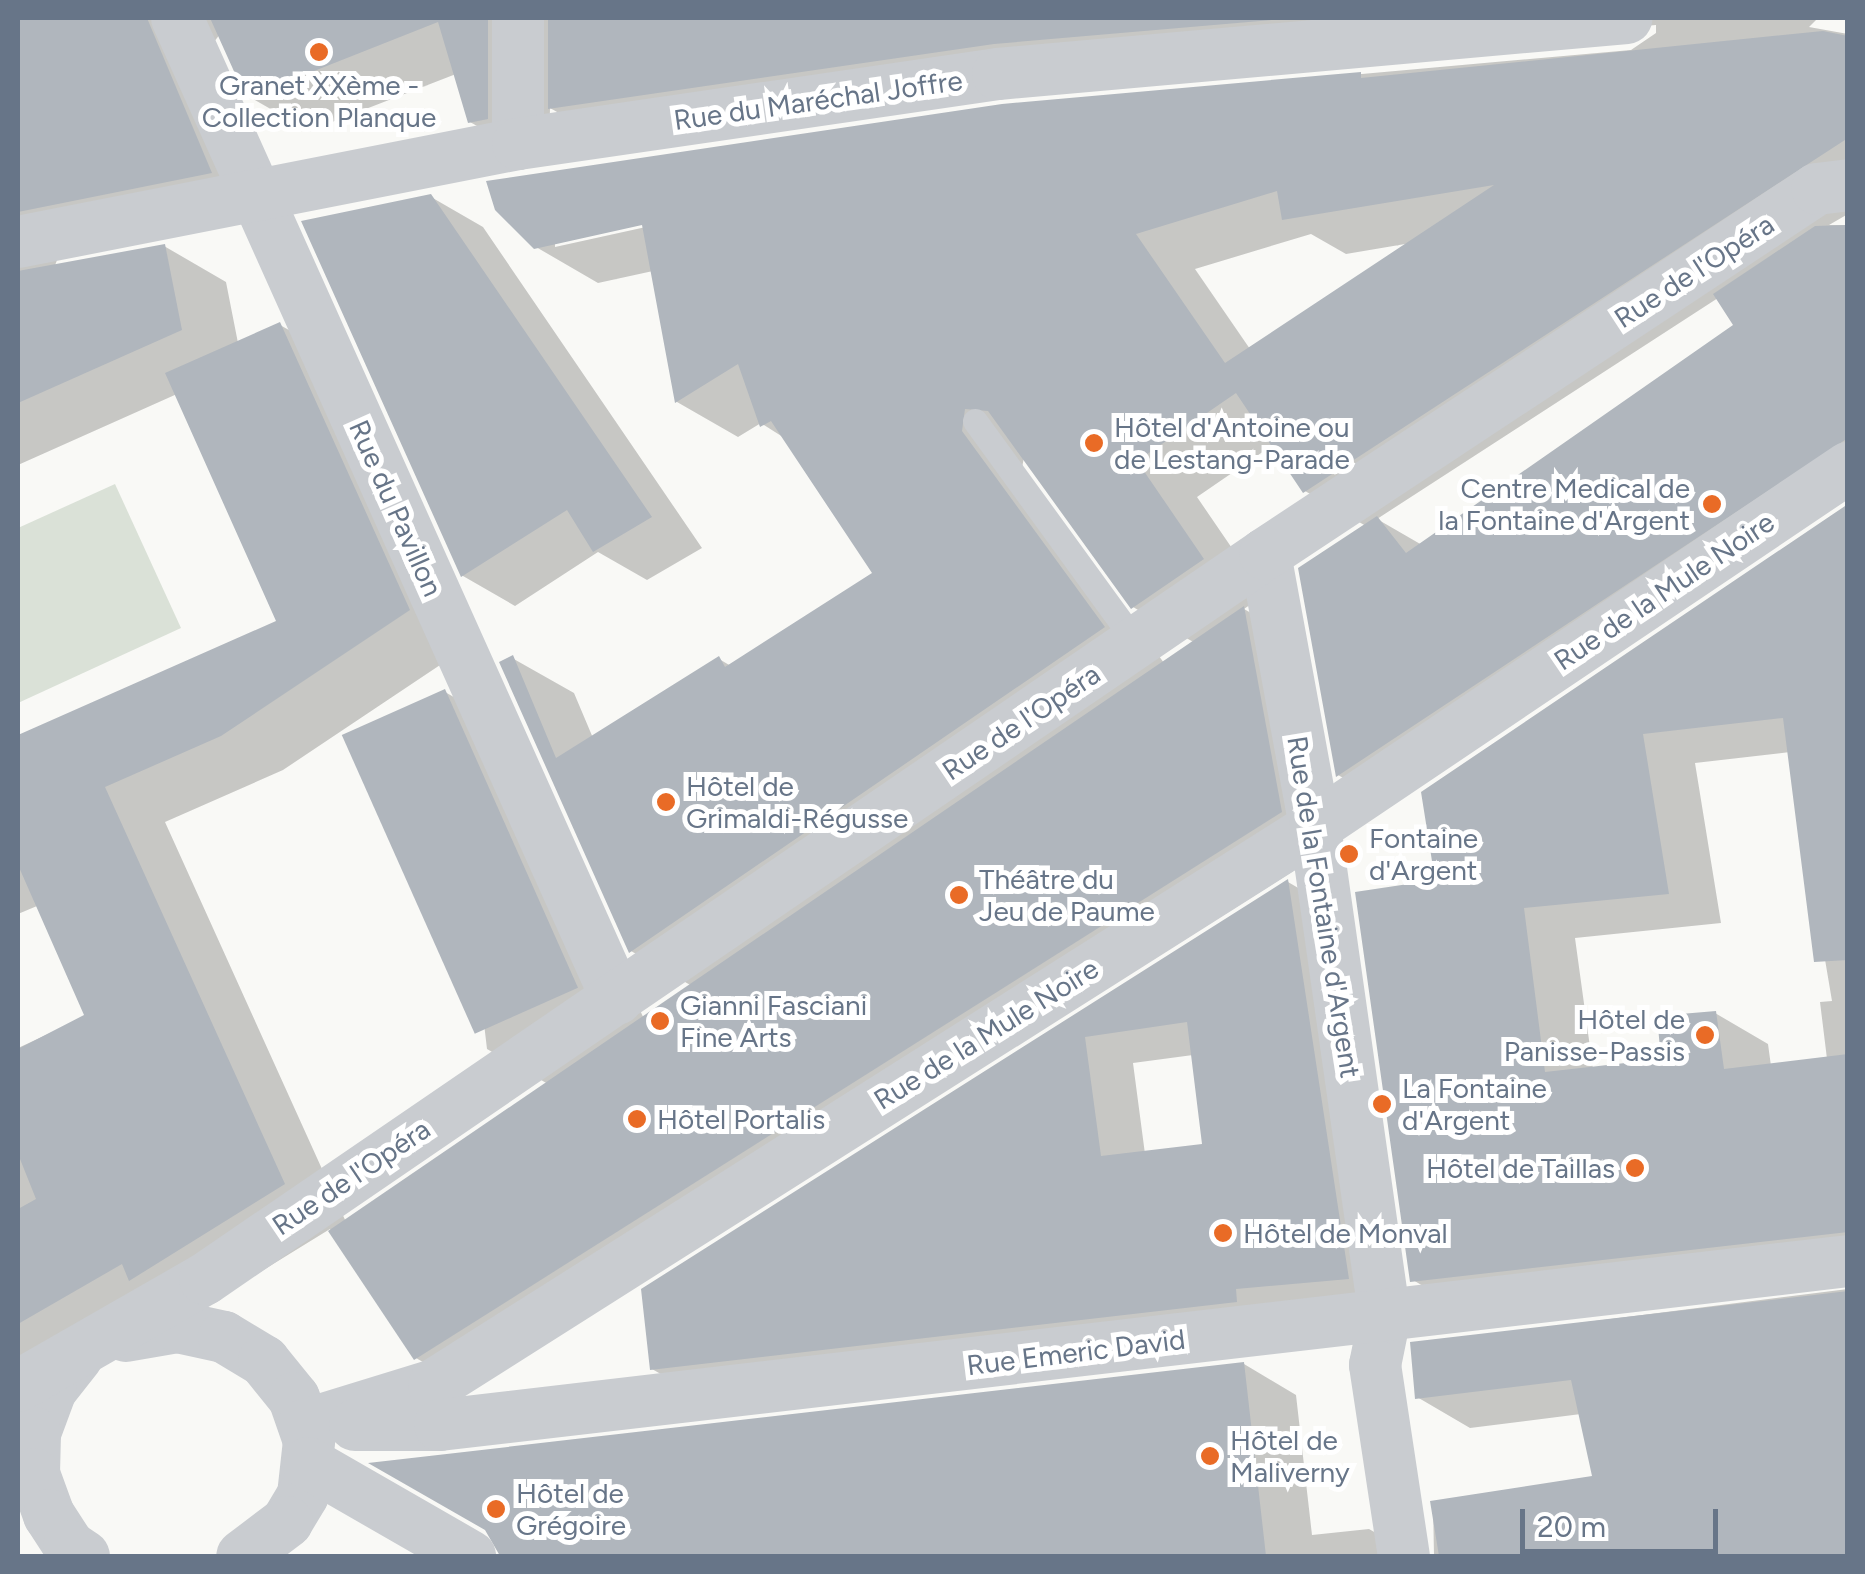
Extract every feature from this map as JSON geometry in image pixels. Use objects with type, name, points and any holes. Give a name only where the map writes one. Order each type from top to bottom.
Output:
[{"type":"street","name":"Rue du Pavillon","points":[[178,18],[616,999]]},
{"type":"street","points":[[518,18],[518,144]]},
{"type":"street","name":"Rue du Maréchal Joffre","points":[[18,242],[257,199],[518,144],[998,74],[1627,18]]},
{"type":"street","name":"Rue de l'Opéra","points":[[93,1347],[205,1279],[1264,554],[1817,190],[1848,185]]},
{"type":"street","name":"Rue de la Mule Noire","points":[[306,1444],[434,1385],[1315,827],[1848,468]]},
{"type":"street","name":"Rue de la Fontaine d'Argent","points":[[1264,554],[1315,827],[1385,1316],[1375,1365],[1404,1556]]},
{"type":"street","name":"Rue Emeric David","points":[[306,1444],[440,1425],[1848,1261]]},
{"type":"street","points":[[18,1386],[93,1347],[178,1327],[224,1336],[264,1360],[294,1398],[306,1444],[303,1494],[288,1522],[242,1556]]},
{"type":"street","points":[[76,1551],[34,1474],[36,1432],[50,1390],[93,1347]]},
{"type":"street","points":[[306,1444],[470,1556]]},
{"type":"street","points":[[18,1512],[76,1551]]},
{"type":"lane","points":[[975,420],[1136,643]]},
{"type":"shaded area","points":[[115,484],[181,628],[18,703],[18,528]]},
{"type":"building","points":[[18,18],[147,18],[212,173],[18,212]]},
{"type":"building","points":[[210,18],[488,18],[488,119],[468,123],[438,22],[246,98]]},
{"type":"building","points":[[548,18],[1294,18],[994,44],[548,109]]},
{"type":"building","points":[[1823,31],[1848,36],[1848,138],[1303,493],[1236,393],[1137,461],[1204,559],[1131,609],[988,411],[965,409],[962,431],[1105,627],[629,953],[499,662],[513,655],[556,758],[719,656],[725,667],[872,573],[771,421],[760,427],[738,364],[675,403],[642,225],[534,249],[495,210],[486,181],[1002,104],[1361,72],[1361,78]],"holes":[[[1494,185],[1225,363],[1136,234],[1277,191],[1282,220]]]},
{"type":"building","points":[[431,194],[652,517],[593,552],[567,510],[461,577],[301,221]]},
{"type":"building","points":[[1848,225],[1848,438],[1336,777],[1298,568],[1377,516],[1406,553],[1733,325],[1713,294],[1815,226]]},
{"type":"building","points":[[165,244],[182,330],[18,403],[18,271]]},
{"type":"building","points":[[280,322],[410,610],[221,736],[105,787],[285,1184],[129,1281],[122,1264],[18,1324],[18,1209],[36,1199],[18,1154],[18,1049],[84,1015],[18,865],[18,735],[276,621],[165,373]]},
{"type":"building","points":[[1848,504],[1848,960],[1814,962],[1783,718],[1643,734],[1669,894],[1524,908],[1545,1072],[1661,1059],[1657,1016],[1716,1011],[1724,1069],[1848,1054],[1848,1232],[1410,1282],[1355,892],[1435,880],[1421,792]]},
{"type":"building","points":[[1244,606],[1282,812],[414,1360],[328,1231]]},
{"type":"building","points":[[445,689],[578,988],[475,1034],[342,735]]},
{"type":"building","points":[[1288,879],[1349,1279],[1236,1289],[1237,1302],[650,1370],[641,1289]],"holes":[[[1187,1022],[1202,1144],[1101,1156],[1085,1037]]]},
{"type":"building","points":[[1848,1291],[1848,1556],[1439,1556],[1430,1501],[1592,1476],[1571,1380],[1415,1399],[1410,1342]]},
{"type":"building","points":[[1244,1362],[1266,1556],[500,1556],[485,1530],[368,1463]]},
{"type":"place","name":"Granet XXème - Collection Planque","points":[[319,52]]},
{"type":"place","name":"Hôtel d'Antoine ou de Lestang-Parade","points":[[1094,443]]},
{"type":"place","name":"Centre Medical de la Fontaine d'Argent","points":[[1712,504]]},
{"type":"place","name":"Hôtel de Grimaldi-Régusse","points":[[666,802]]},
{"type":"place","name":"Fontaine d'Argent","points":[[1349,854]]},
{"type":"place","name":"Théâtre du Jeu de Paume","points":[[959,895]]},
{"type":"place","name":"Gianni Fasciani Fine Arts","points":[[660,1021]]},
{"type":"place","name":"Hôtel de Panisse-Passis","points":[[1705,1035]]},
{"type":"place","name":"La Fontaine d'Argent","points":[[1382,1104]]},
{"type":"place","name":"Hôtel Portalis","points":[[637,1119]]},
{"type":"place","name":"Hôtel de Taillas","points":[[1635,1168]]},
{"type":"place","name":"Hôtel de Monval","points":[[1223,1233]]},
{"type":"place","name":"Hôtel de Maliverny","points":[[1210,1456]]},
{"type":"place","name":"Hôtel de Grégoire","points":[[496,1509]]}]
